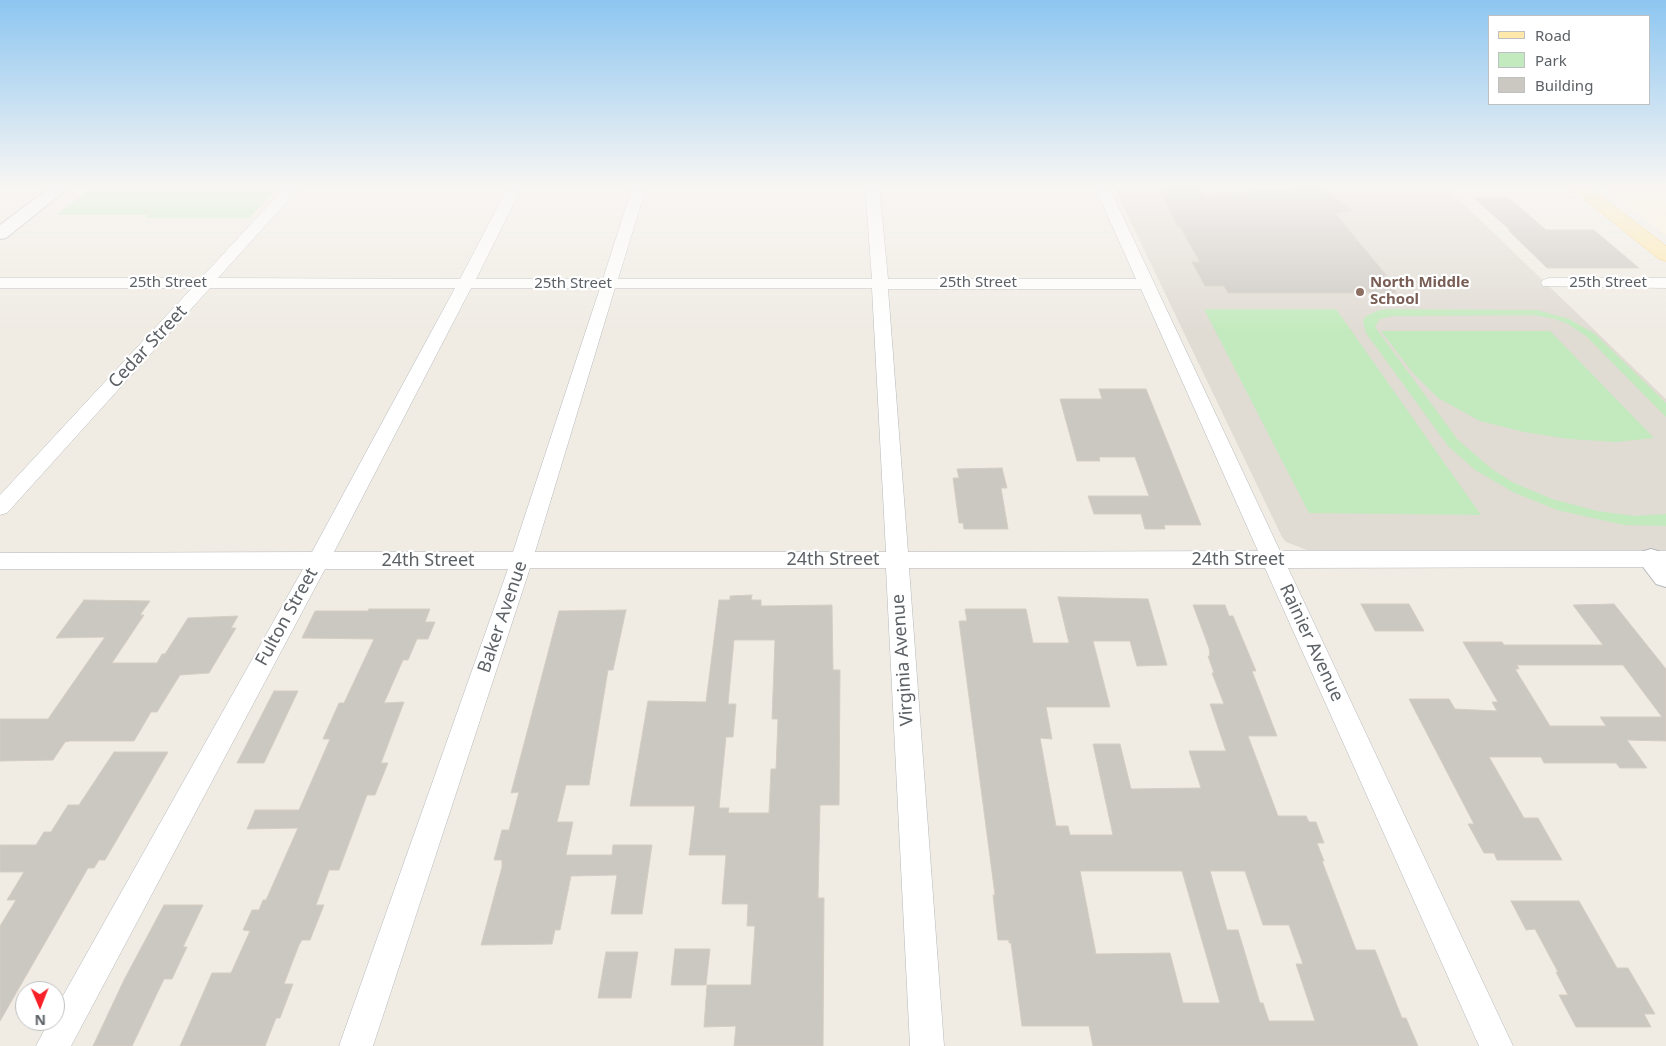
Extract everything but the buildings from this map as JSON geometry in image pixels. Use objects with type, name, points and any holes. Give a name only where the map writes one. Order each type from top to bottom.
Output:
[{"type":"main road","points":[[1639,234],[1666,255]]},
{"type":"street","name":"Cedar Street","points":[[0,508],[251,234]]},
{"type":"street","name":"Fulton Street","points":[[53,1046],[318,561],[491,234]]},
{"type":"street","name":"Baker Avenue","points":[[356,1046],[522,560],[624,234]]},
{"type":"street","name":"Virginia Avenue","points":[[876,234],[927,1046]]},
{"type":"street","name":"Rainier Avenue","points":[[1123,234],[1496,1046]]},
{"type":"street","name":"25th Street","points":[[0,283],[1146,284]]},
{"type":"street","name":"25th Street","points":[[1549,284],[1666,284]]},
{"type":"street","name":"24th Street","points":[[0,561],[1273,560],[1661,565]]},
{"type":"shaded area","name":"North Middle School","points":[[1136,234],[1495,234],[1666,399],[1666,550],[1307,550],[1286,542]]},
{"type":"green space","points":[[1204,309],[1336,309],[1481,515],[1309,513]]},
{"type":"green space","points":[[1388,309],[1537,310],[1569,319],[1595,334],[1666,403],[1666,417],[1586,336],[1568,324],[1555,319],[1534,315],[1392,316],[1380,319],[1375,327],[1458,440],[1492,469],[1512,482],[1552,499],[1597,511],[1635,516],[1666,514],[1666,526],[1624,525],[1557,510],[1513,492],[1475,470],[1448,446],[1366,333],[1363,321],[1366,316]]},
{"type":"green space","points":[[1381,331],[1550,331],[1654,438],[1616,442],[1569,439],[1524,432],[1480,421],[1438,398],[1413,373]]},
{"type":"place","name":"North Middle School","points":[[1360,292]]}]
